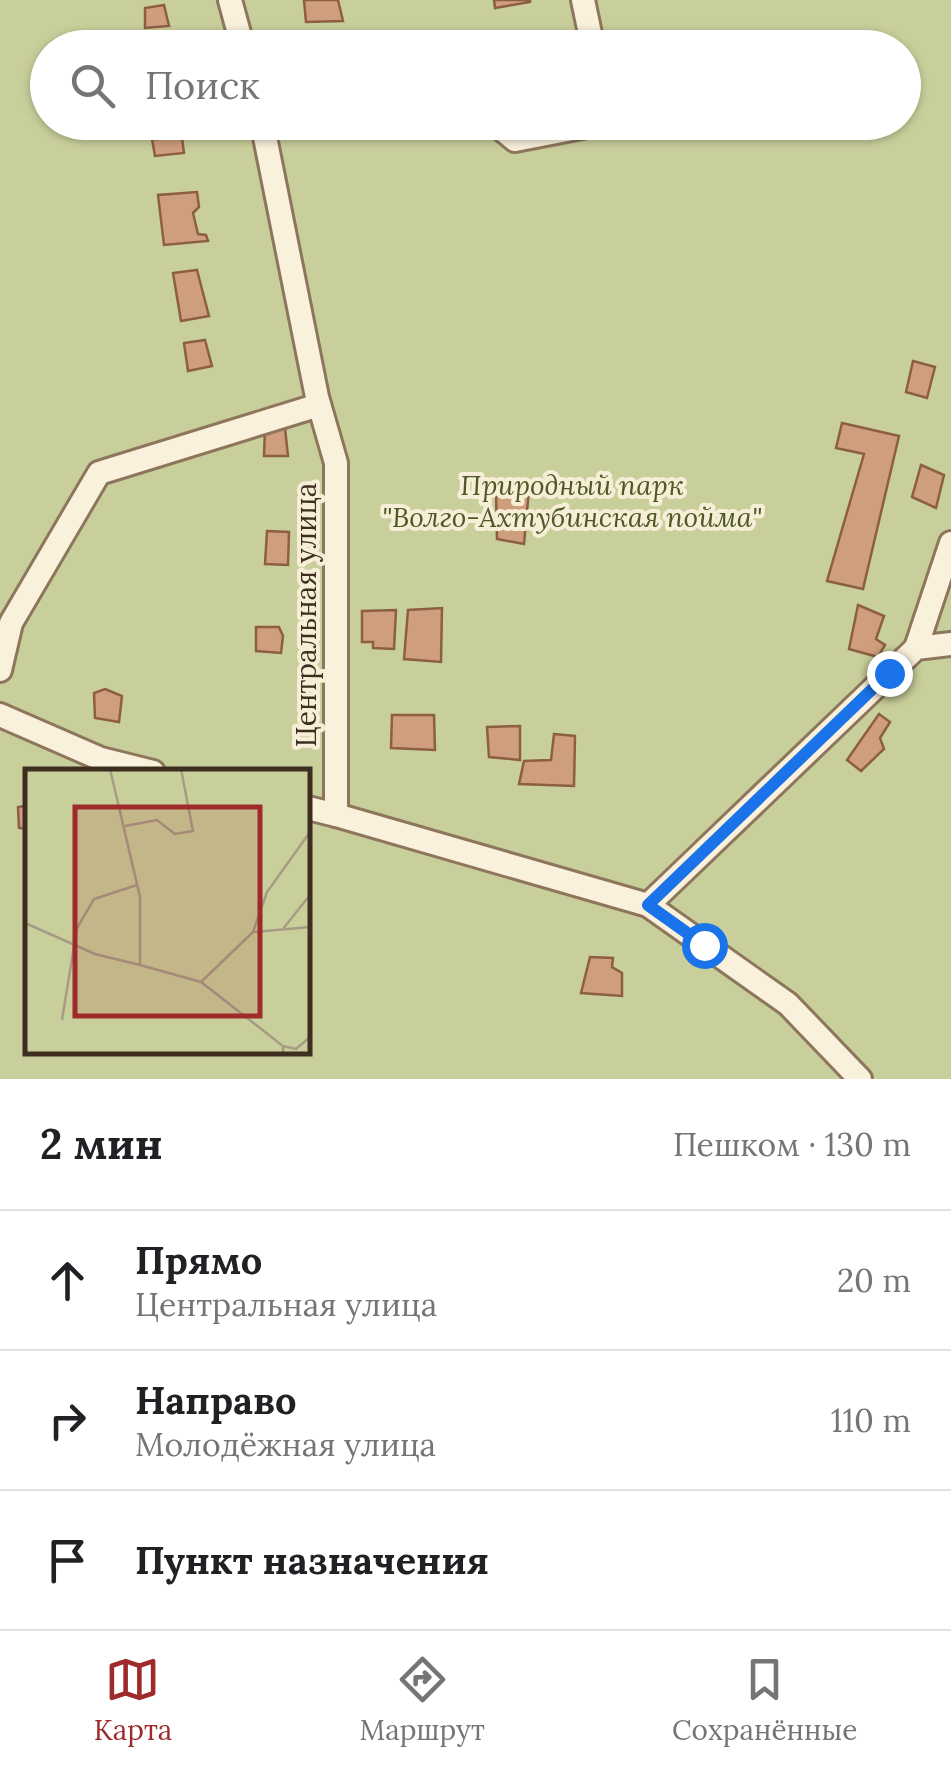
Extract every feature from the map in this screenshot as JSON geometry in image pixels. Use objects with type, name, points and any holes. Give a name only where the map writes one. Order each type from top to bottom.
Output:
[{"type":"street","points":[[230,0],[238,30]]},
{"type":"street","points":[[584,0],[590,30]]},
{"type":"street","name":"Центральная улица","points":[[266,140],[319,405],[336,464],[336,815]]},
{"type":"street","points":[[0,670],[11,623],[99,472],[319,405]]},
{"type":"street","points":[[648,905],[916,648],[951,543]]},
{"type":"street","points":[[916,648],[951,644]]},
{"type":"street","points":[[0,715],[101,759],[141,769]]},
{"type":"street","points":[[310,808],[648,905],[788,1004],[860,1079]]},
{"type":"green space","name":"Природный парк \"Волго-Ахтубинская пойма\"","points":[[0,0],[951,0],[951,1079],[0,1079]]},
{"type":"building","points":[[304,0],[338,0],[343,21],[306,22]]},
{"type":"building","points":[[494,0],[530,0],[530,2],[495,8]]},
{"type":"building","points":[[164,5],[169,26],[145,28],[145,8]]},
{"type":"building","points":[[152,140],[182,140],[184,153],[155,156]]},
{"type":"building","points":[[197,192],[199,207],[193,213],[198,234],[206,235],[208,241],[164,245],[158,195]]},
{"type":"building","points":[[197,270],[209,316],[181,321],[173,273]]},
{"type":"building","points":[[205,340],[212,366],[188,371],[184,343]]},
{"type":"building","points":[[913,361],[935,367],[927,398],[906,392]]},
{"type":"building","points":[[842,423],[899,436],[863,589],[827,581],[864,454],[836,448]]},
{"type":"building","points":[[265,427],[285,428],[288,456],[264,456]]},
{"type":"building","points":[[921,465],[944,475],[936,508],[912,497]]},
{"type":"building","points":[[496,490],[529,490],[524,544],[497,539]]},
{"type":"building","points":[[267,531],[289,532],[288,565],[265,564]]},
{"type":"building","points":[[858,605],[884,616],[876,639],[885,645],[878,657],[849,649]]},
{"type":"building","points":[[442,608],[441,662],[404,659],[408,610]]},
{"type":"building","points":[[396,610],[394,649],[373,648],[373,642],[362,642],[362,611]]},
{"type":"building","points":[[256,627],[279,627],[283,636],[281,653],[256,651]]},
{"type":"building","points":[[105,689],[122,696],[119,722],[95,718],[94,693]]},
{"type":"building","points":[[879,714],[890,722],[880,738],[884,749],[861,771],[847,760]]},
{"type":"building","points":[[392,715],[434,715],[435,750],[391,748]]},
{"type":"building","points":[[520,726],[520,760],[489,757],[487,727]]},
{"type":"building","points":[[554,734],[575,736],[574,786],[519,784],[524,761],[551,760]]},
{"type":"building","points":[[25,806],[25,829],[19,828],[18,807]]},
{"type":"building","points":[[590,957],[613,958],[612,967],[622,973],[622,996],[581,993]]},
{"type":"route","points":[[704,945],[648,905],[889,673]]}]
